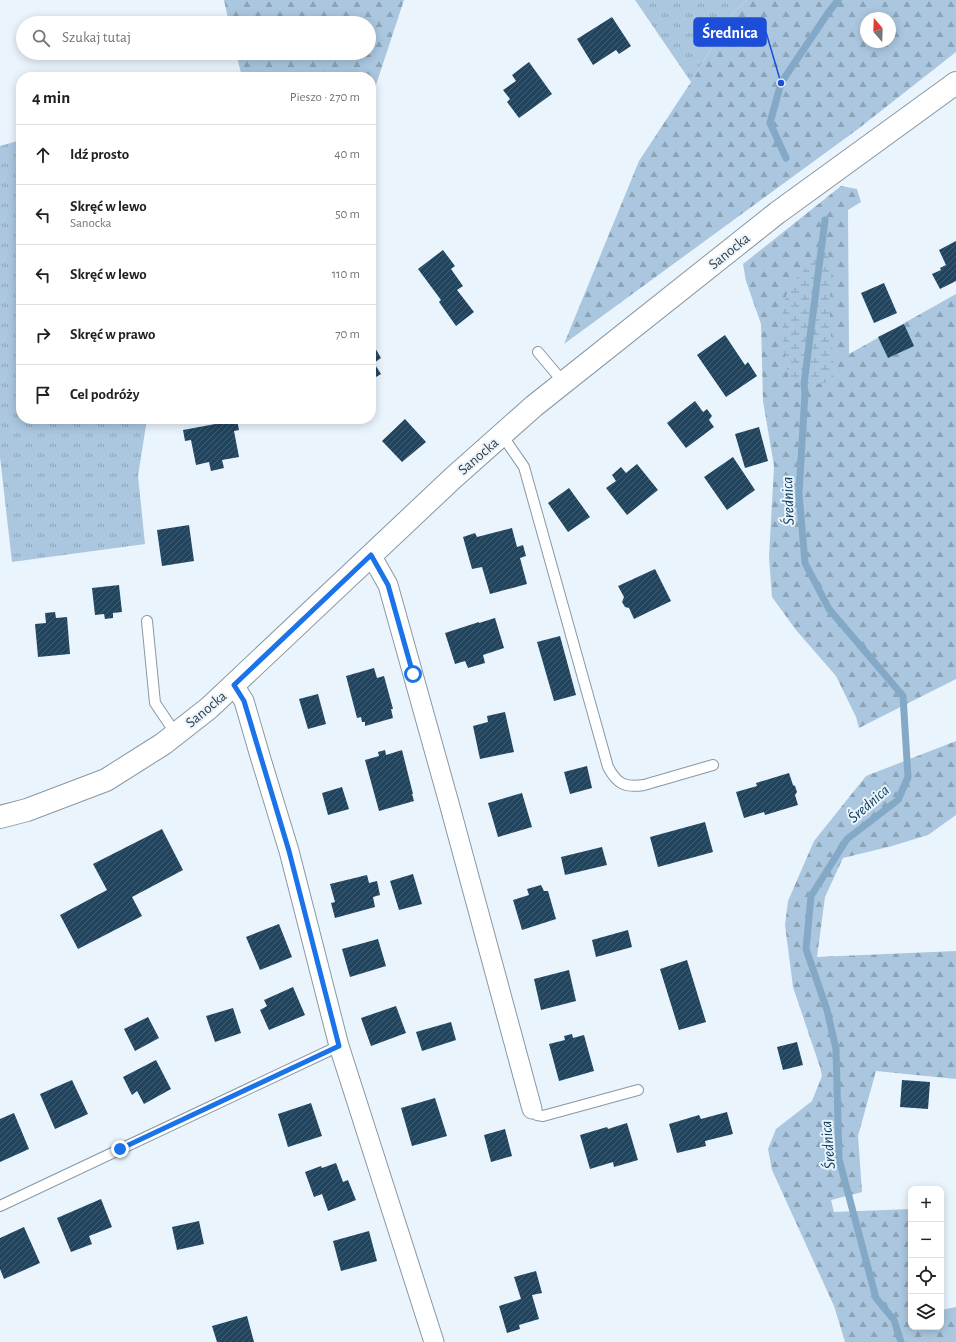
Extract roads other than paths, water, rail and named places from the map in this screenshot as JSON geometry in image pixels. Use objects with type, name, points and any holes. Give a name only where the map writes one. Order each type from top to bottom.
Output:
[{"type":"main road","name":"Sanocka","points":[[0,817],[27,810],[106,780],[163,744],[209,708],[453,478],[534,406],[777,213],[956,83]]},
{"type":"street","points":[[371,555],[388,585],[450,803],[532,1110]]},
{"type":"street","points":[[234,685],[244,701],[289,851],[339,1046],[434,1342]]},
{"type":"lane","points":[[538,352],[564,383]]},
{"type":"lane","points":[[502,435],[524,467],[606,759],[613,777],[622,784],[633,787],[713,765]]},
{"type":"lane","points":[[147,621],[155,703],[176,734]]},
{"type":"lane","points":[[0,1206],[339,1046]]},
{"type":"lane","points":[[532,1110],[537,1115],[543,1116],[638,1090]]},
{"type":"waterway","name":"Średnica","points":[[786,158],[770,123],[781,83],[838,0]]},
{"type":"waterway","name":"Średnica","points":[[825,220],[804,384],[805,393],[799,493],[805,563],[829,609],[903,696],[908,777],[898,800],[847,839],[811,896],[806,949],[827,1010],[836,1049],[839,1159],[876,1298],[894,1320],[901,1342]]},
{"type":"place","name":"Średnica","points":[[781,83]]}]
